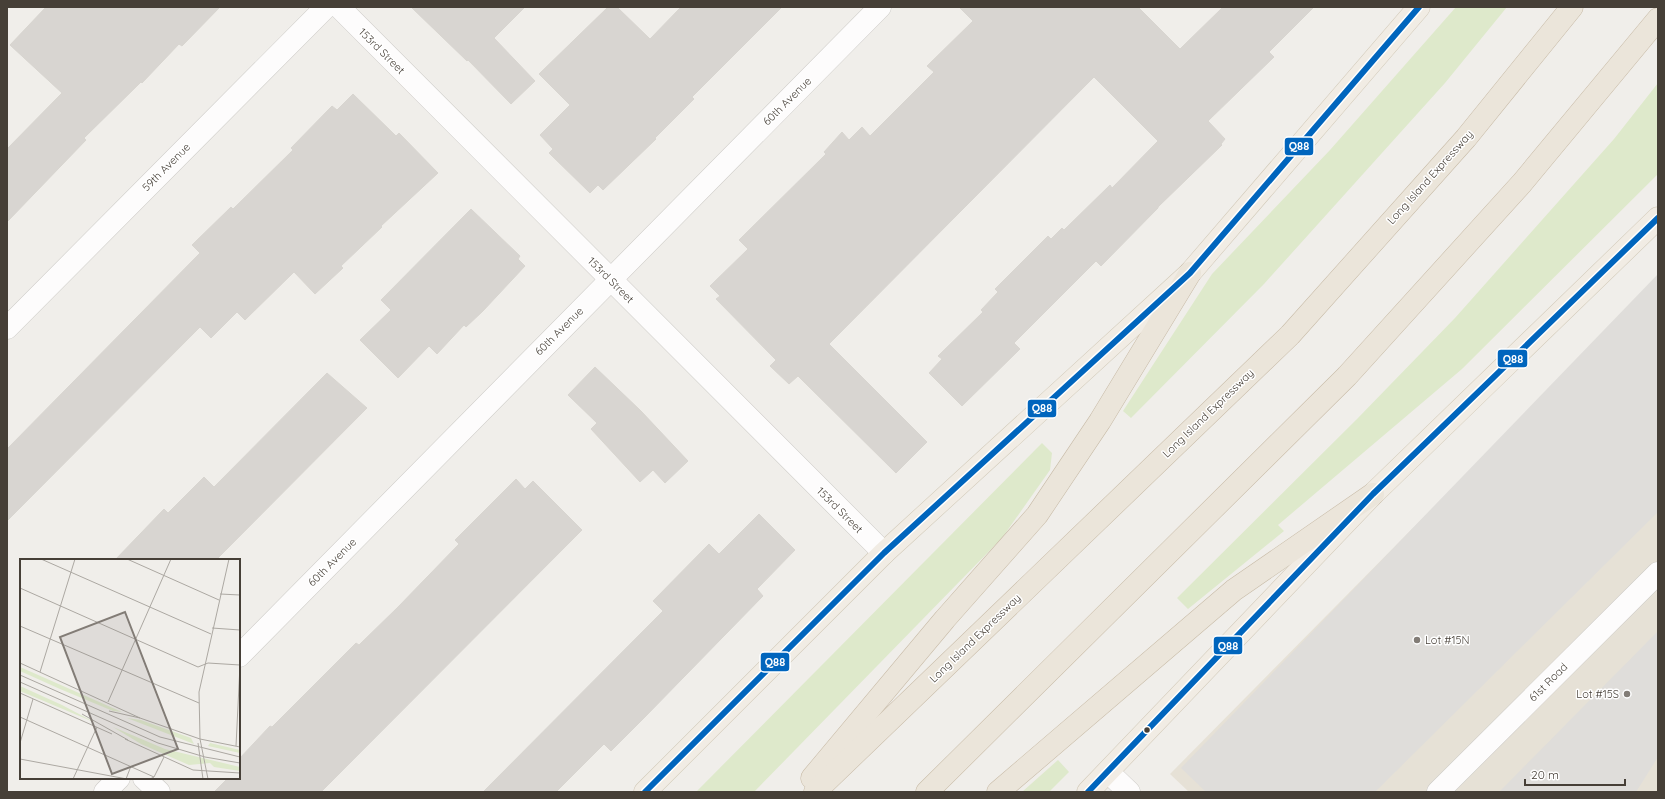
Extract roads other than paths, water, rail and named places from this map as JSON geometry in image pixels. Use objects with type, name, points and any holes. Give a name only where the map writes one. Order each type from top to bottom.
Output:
[{"type":"highway","name":"Long Island Expressway","points":[[815,792],[1290,335],[1466,138],[1572,7]]},
{"type":"highway","points":[[927,792],[1347,376],[1522,183],[1658,19]]},
{"type":"highway","points":[[800,792],[945,619],[1037,515],[1100,421],[1190,273]]},
{"type":"highway","points":[[998,792],[1234,590],[1373,494]]},
{"type":"main road","points":[[645,792],[884,553],[1190,273],[1419,7]]},
{"type":"main road","points":[[1088,792],[1373,494],[1658,218]]},
{"type":"street","name":"59th Avenue","points":[[7,328],[326,7]]},
{"type":"street","name":"153rd Street","points":[[339,7],[884,553]]},
{"type":"street","name":"60th Avenue","points":[[240,655],[880,7]]},
{"type":"street","name":"61st Road","points":[[1438,792],[1658,573]]},
{"type":"street","points":[[1108,772],[1129,792]]},
{"type":"street","points":[[105,792],[118,779]]},
{"type":"street","points":[[145,779],[159,792]]},
{"type":"place","name":"Lot #15N","points":[[1417,640]]},
{"type":"place","name":"Lot #15S","points":[[1627,694]]}]
